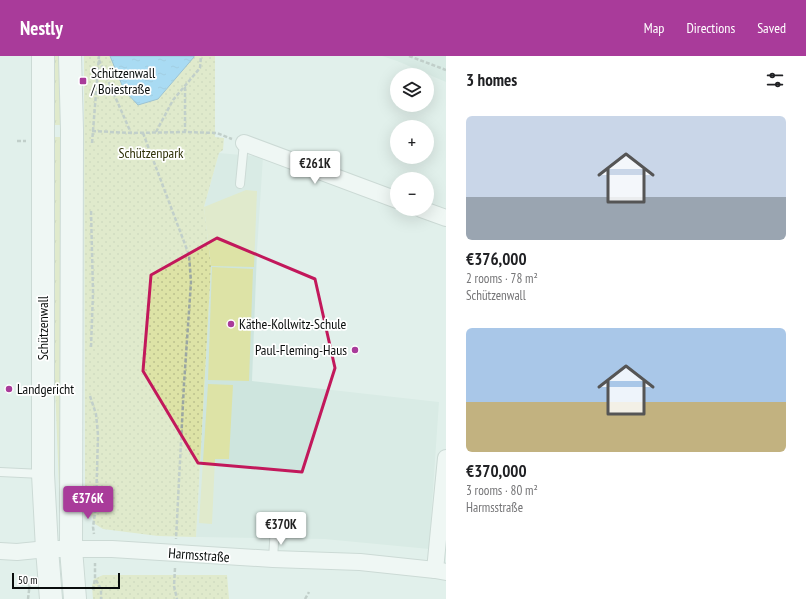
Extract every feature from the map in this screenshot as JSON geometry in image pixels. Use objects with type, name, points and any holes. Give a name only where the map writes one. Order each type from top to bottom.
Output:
[{"type":"main road","name":"Schützenwall","points":[[43,56],[43,474],[51,599]]},
{"type":"main road","name":"Schützenwall","points":[[70,56],[82,131],[71,549],[75,599]]},
{"type":"street","points":[[244,143],[390,197]]},
{"type":"street","points":[[434,214],[446,218]]},
{"type":"street","points":[[440,571],[446,458]]},
{"type":"street","name":"Harmsstraße","points":[[0,551],[17,552],[47,549],[112,549],[273,559],[360,562],[440,571]]},
{"type":"lane","points":[[240,184],[244,143]]},
{"type":"lane","points":[[0,472],[43,474]]},
{"type":"lane","points":[[273,559],[275,526]]},
{"type":"path","points":[[156,133],[173,100],[200,68],[201,56]]},
{"type":"path","points":[[409,56],[446,70]]},
{"type":"path","points":[[91,146],[82,131],[99,58]]},
{"type":"path","points":[[99,58],[131,133]]},
{"type":"path","points":[[185,86],[185,132]]},
{"type":"path","points":[[82,131],[131,133],[217,133],[244,143]]},
{"type":"path","points":[[143,133],[189,255],[191,282],[175,553],[174,586],[177,599]]},
{"type":"path","points":[[91,204],[93,293],[91,352]]},
{"type":"path","points":[[90,389],[90,396],[96,414],[98,435],[96,506],[93,526]]},
{"type":"path","points":[[95,579],[101,589],[101,599]]},
{"type":"path","points":[[28,599],[30,584]]},
{"type":"path","points":[[305,599],[309,592]]},
{"type":"highlighted area","points":[[217,238],[315,279],[335,368],[302,472],[198,463],[143,371],[151,275]]},
{"type":"shaded area","points":[[382,56],[446,56],[446,82],[434,77],[434,68],[413,68]]},
{"type":"shaded area","name":"Käthe-Kollwitz-Schule","points":[[219,153],[263,157],[257,251],[252,381],[439,402],[429,549],[324,539],[196,537],[211,266],[204,207]]},
{"type":"green space","points":[[55,56],[63,56],[62,125],[54,125]]},
{"type":"green space","name":"Schützenpark","points":[[84,56],[215,56],[215,137],[224,138],[223,150],[219,153],[204,207],[211,266],[196,537],[158,536],[103,529],[95,524],[85,498]]},
{"type":"green space","points":[[55,137],[62,137],[60,371],[61,438],[65,510],[60,511],[52,311]]},
{"type":"green space","points":[[246,190],[257,191],[254,267],[211,266],[204,207]]},
{"type":"green space","points":[[212,267],[253,269],[249,381],[208,380]]},
{"type":"green space","points":[[208,384],[233,385],[229,459],[215,459],[212,524],[199,523]]},
{"type":"green space","points":[[103,575],[227,575],[229,599],[93,599],[92,586],[94,579]]},
{"type":"water","points":[[110,56],[194,57],[158,99],[138,105],[124,90]]},
{"type":"place","name":"Schützenwall / Boiestraße","points":[[83,81]]},
{"type":"place","name":"Käthe-Kollwitz-Schule","points":[[231,324]]},
{"type":"place","name":"Paul-Fleming-Haus","points":[[355,350]]},
{"type":"place","name":"Landgericht","points":[[9,389]]}]
